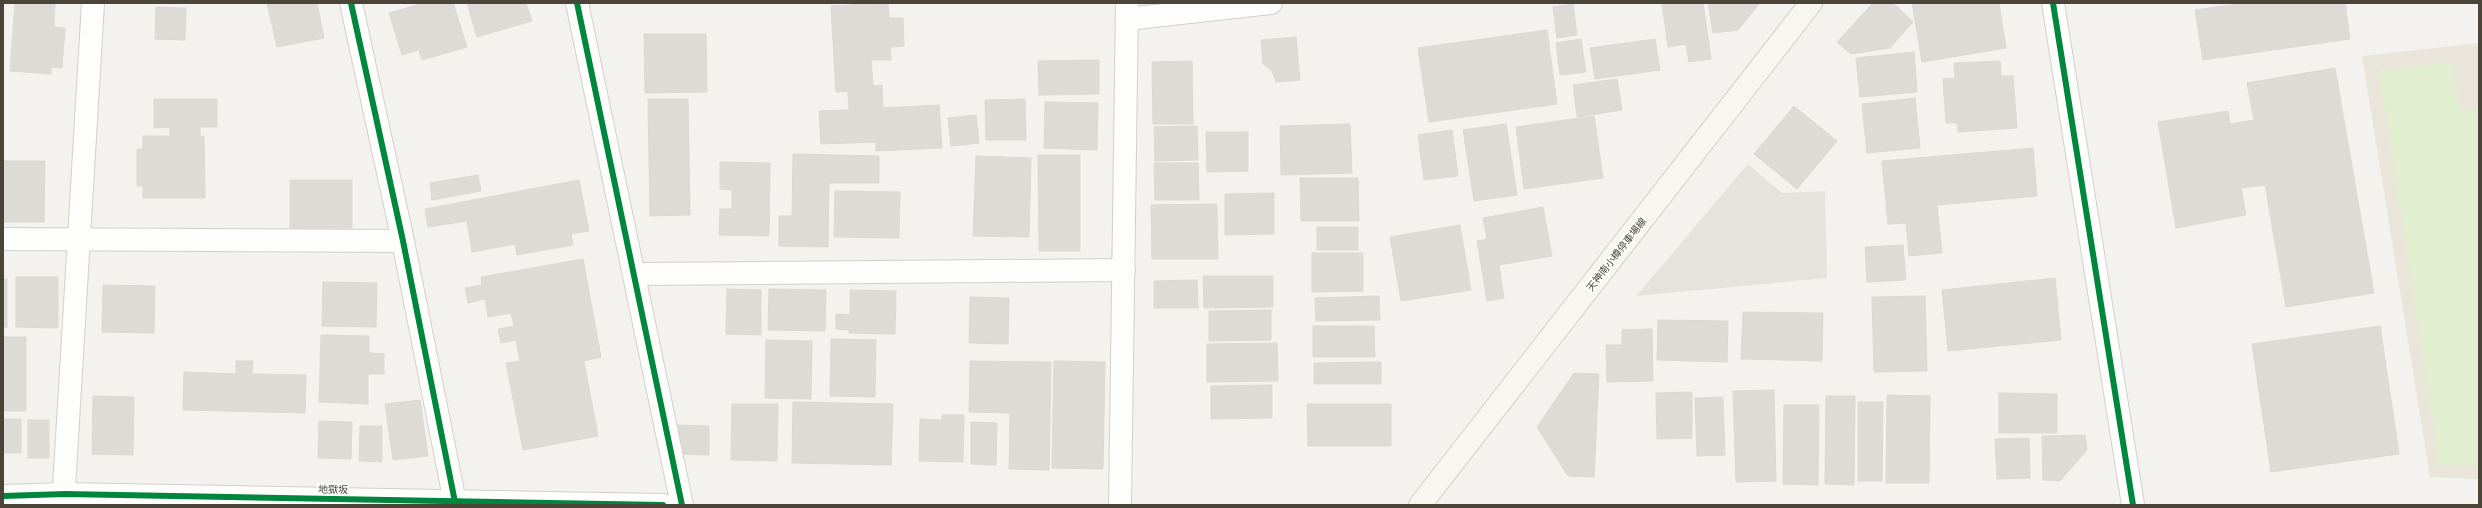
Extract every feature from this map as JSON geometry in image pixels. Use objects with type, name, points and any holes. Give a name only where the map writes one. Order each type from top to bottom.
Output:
[{"type":"main road","name":"天神南小樽停車場線","points":[[1420,505],[1811,3]]},
{"type":"street","points":[[64,500],[93,3]]},
{"type":"street","points":[[351,3],[403,241],[455,502]]},
{"type":"street","points":[[578,3],[682,505]]},
{"type":"street","points":[[1120,505],[1127,11],[1271,3]]},
{"type":"street","points":[[2053,3],[2133,505]]},
{"type":"street","points":[[3,239],[403,241]]},
{"type":"street","points":[[634,274],[1124,270]]},
{"type":"street","name":"地獄坂","points":[[3,496],[64,500],[455,502],[663,505]]},
{"type":"shaded area","points":[[2479,43],[2479,479],[2430,477],[2362,56]]},
{"type":"shaded area","points":[[1748,164],[1782,193],[1825,191],[1827,278],[1636,296]]},
{"type":"green space","points":[[2452,62],[2461,110],[2479,108],[2479,466],[2439,465],[2379,70]]},
{"type":"building","points":[[15,3],[55,3],[54,27],[65,28],[62,68],[51,67],[51,74],[10,71]]},
{"type":"building","points":[[267,3],[317,3],[324,38],[277,47]]},
{"type":"building","points":[[417,3],[453,3],[467,47],[422,60],[419,50],[402,55],[389,13],[417,5]]},
{"type":"building","points":[[467,3],[526,3],[532,21],[477,37]]},
{"type":"building","points":[[888,3],[889,18],[903,18],[904,46],[890,47],[891,60],[871,60],[873,86],[882,85],[883,108],[939,105],[942,148],[876,151],[876,142],[821,144],[819,111],[849,110],[848,91],[836,92],[831,6]]},
{"type":"building","points":[[1662,3],[1703,3],[1711,59],[1689,62],[1686,44],[1668,47]]},
{"type":"building","points":[[1708,3],[1760,3],[1738,30],[1713,33]]},
{"type":"building","points":[[1873,3],[1893,3],[1913,22],[1890,48],[1851,54],[1837,42]]},
{"type":"building","points":[[1912,3],[1999,3],[2006,48],[1922,62]]},
{"type":"building","points":[[2245,3],[2345,3],[2350,39],[2203,60],[2195,10]]},
{"type":"building","points":[[1573,4],[1577,35],[1557,38],[1553,7]]},
{"type":"building","points":[[156,7],[186,8],[185,40],[155,39]]},
{"type":"building","points":[[1547,30],[1557,104],[1429,122],[1418,48]]},
{"type":"building","points":[[644,34],[706,34],[707,92],[645,93]]},
{"type":"building","points":[[1296,37],[1300,80],[1276,82],[1272,71],[1263,64],[1261,40]]},
{"type":"building","points":[[1581,39],[1586,72],[1560,75],[1556,43]]},
{"type":"building","points":[[1655,39],[1660,70],[1595,79],[1590,48]]},
{"type":"building","points":[[1914,52],[1917,92],[1860,97],[1856,58]]},
{"type":"building","points":[[1099,60],[1099,94],[1039,95],[1038,61]]},
{"type":"building","points":[[1192,61],[1193,124],[1153,124],[1152,62]]},
{"type":"building","points":[[2000,61],[2001,76],[2013,76],[2017,128],[1958,132],[1957,123],[1946,123],[1943,79],[1955,78],[1954,63]]},
{"type":"building","points":[[2335,68],[2374,293],[2286,307],[2265,185],[2241,188],[2246,215],[2176,228],[2158,122],[2228,111],[2230,124],[2254,120],[2247,83]]},
{"type":"building","points":[[1617,79],[1622,110],[1577,117],[1573,85]]},
{"type":"building","points":[[1915,98],[1920,148],[1867,153],[1862,104]]},
{"type":"building","points":[[154,99],[217,99],[217,127],[200,127],[200,136],[204,136],[205,198],[143,198],[143,186],[137,186],[137,149],[143,149],[143,136],[170,136],[170,127],[154,128]]},
{"type":"building","points":[[648,99],[688,99],[690,215],[650,216]]},
{"type":"building","points":[[1025,99],[1026,140],[986,140],[985,100]]},
{"type":"building","points":[[1045,102],[1098,103],[1097,150],[1044,148]]},
{"type":"building","points":[[1794,106],[1837,141],[1797,189],[1754,154]]},
{"type":"building","points":[[976,115],[979,143],[951,146],[948,118]]},
{"type":"building","points":[[1594,116],[1603,178],[1524,189],[1516,127]]},
{"type":"building","points":[[1350,124],[1352,173],[1281,175],[1280,126]]},
{"type":"building","points":[[1506,124],[1517,195],[1474,201],[1463,130]]},
{"type":"building","points":[[1197,126],[1198,160],[1155,161],[1154,127]]},
{"type":"building","points":[[1452,130],[1458,176],[1424,180],[1418,135]]},
{"type":"building","points":[[1206,132],[1248,132],[1248,171],[1207,172]]},
{"type":"building","points":[[2033,148],[2037,196],[1937,205],[1942,253],[1909,256],[1906,223],[1888,224],[1882,161]]},
{"type":"building","points":[[793,154],[879,156],[879,183],[829,183],[828,247],[779,246],[779,216],[792,216]]},
{"type":"building","points":[[1038,155],[1080,155],[1080,251],[1039,251]]},
{"type":"building","points":[[976,156],[1031,158],[1029,237],[973,236]]},
{"type":"building","points":[[3,161],[45,161],[44,222],[3,222]]},
{"type":"building","points":[[720,162],[770,163],[769,236],[719,235],[720,209],[732,209],[732,190],[720,189]]},
{"type":"building","points":[[1154,163],[1198,163],[1199,200],[1155,200]]},
{"type":"building","points":[[478,175],[481,191],[432,200],[430,183]]},
{"type":"building","points":[[1300,178],[1358,178],[1359,221],[1301,221]]},
{"type":"building","points":[[290,180],[352,180],[352,228],[290,228]]},
{"type":"building","points":[[579,180],[589,231],[571,234],[573,245],[517,255],[515,244],[472,252],[467,221],[428,227],[425,209]]},
{"type":"building","points":[[835,191],[900,192],[899,238],[834,237]]},
{"type":"building","points":[[1274,193],[1274,234],[1225,235],[1225,194]]},
{"type":"building","points":[[1217,204],[1218,259],[1152,259],[1151,205]]},
{"type":"building","points":[[1543,207],[1552,256],[1499,265],[1504,298],[1487,301],[1477,241],[1487,239],[1483,218]]},
{"type":"building","points":[[1460,225],[1471,290],[1401,301],[1390,237]]},
{"type":"building","points":[[1317,227],[1358,227],[1358,250],[1317,250]]},
{"type":"building","points":[[1903,245],[1906,280],[1867,282],[1865,247]]},
{"type":"building","points":[[1312,253],[1363,253],[1363,291],[1312,292]]},
{"type":"building","points":[[583,259],[601,357],[584,361],[598,436],[523,450],[506,363],[520,361],[516,340],[501,343],[498,329],[514,326],[511,313],[488,317],[485,299],[468,303],[465,288],[482,285],[481,277]]},
{"type":"building","points":[[1203,276],[1273,276],[1273,307],[1204,308]]},
{"type":"building","points":[[16,277],[58,277],[58,328],[16,327]]},
{"type":"building","points":[[2055,278],[2061,340],[1948,351],[1942,290]]},
{"type":"building","points":[[3,279],[7,279],[7,327],[3,327]]},
{"type":"building","points":[[1197,280],[1198,308],[1154,308],[1154,281]]},
{"type":"building","points":[[323,282],[377,283],[376,327],[322,326]]},
{"type":"building","points":[[103,285],[155,286],[154,333],[102,332]]},
{"type":"building","points":[[727,289],[761,290],[761,335],[726,334]]},
{"type":"building","points":[[769,289],[826,290],[825,331],[768,330]]},
{"type":"building","points":[[850,290],[896,291],[895,334],[849,333],[849,330],[836,329],[836,314],[850,315]]},
{"type":"building","points":[[1379,296],[1380,320],[1316,321],[1315,298]]},
{"type":"building","points":[[1925,296],[1927,371],[1874,372],[1872,297]]},
{"type":"building","points":[[970,297],[1009,298],[1008,344],[969,343]]},
{"type":"building","points":[[1271,310],[1271,340],[1209,341],[1209,311]]},
{"type":"building","points":[[1743,312],[1823,313],[1822,361],[1741,359]]},
{"type":"building","points":[[1658,320],[1728,321],[1727,362],[1657,360]]},
{"type":"building","points":[[1313,326],[1374,326],[1375,357],[1313,357]]},
{"type":"building","points":[[2380,326],[2399,454],[2271,472],[2252,344]]},
{"type":"building","points":[[1652,329],[1653,381],[1607,382],[1606,345],[1622,345],[1622,330]]},
{"type":"building","points":[[321,335],[369,336],[369,353],[384,354],[384,374],[368,374],[368,404],[319,402]]},
{"type":"building","points":[[3,337],[26,337],[26,411],[3,411]]},
{"type":"building","points":[[831,339],[876,340],[875,397],[830,396]]},
{"type":"building","points":[[766,340],[812,341],[811,399],[765,398]]},
{"type":"building","points":[[1277,343],[1278,381],[1207,382],[1207,344]]},
{"type":"building","points":[[236,361],[253,361],[252,374],[306,375],[305,413],[183,410],[184,372],[236,374]]},
{"type":"building","points":[[970,361],[1051,362],[1049,470],[1009,469],[1010,413],[969,412]]},
{"type":"building","points":[[1054,361],[1105,362],[1103,469],[1052,468]]},
{"type":"building","points":[[1381,362],[1381,384],[1314,384],[1314,363]]},
{"type":"building","points":[[1574,373],[1599,374],[1594,477],[1568,476],[1537,427]]},
{"type":"building","points":[[1272,385],[1272,418],[1211,419],[1211,386]]},
{"type":"building","points":[[1774,390],[1776,481],[1736,482],[1733,391]]},
{"type":"building","points":[[1692,392],[1692,438],[1657,439],[1656,393]]},
{"type":"building","points":[[1999,393],[2057,394],[2057,433],[1999,433]]},
{"type":"building","points":[[1887,395],[1930,396],[1929,483],[1886,483]]},
{"type":"building","points":[[93,396],[134,397],[133,455],[92,454]]},
{"type":"building","points":[[1826,396],[1855,396],[1854,485],[1825,484]]},
{"type":"building","points":[[1723,397],[1725,455],[1697,456],[1695,398]]},
{"type":"building","points":[[420,400],[428,456],[393,460],[385,404]]},
{"type":"building","points":[[793,402],[893,404],[891,465],[792,463]]},
{"type":"building","points":[[1858,402],[1883,402],[1882,481],[1858,481]]},
{"type":"building","points":[[732,404],[778,404],[777,461],[731,460]]},
{"type":"building","points":[[1307,404],[1391,404],[1391,446],[1308,446]]},
{"type":"building","points":[[1784,405],[1819,405],[1818,485],[1783,484]]},
{"type":"building","points":[[942,415],[964,415],[963,462],[919,461],[920,419],[942,420]]},
{"type":"building","points":[[3,419],[21,419],[21,453],[3,453]]},
{"type":"building","points":[[28,420],[49,420],[49,458],[28,458]]},
{"type":"building","points":[[319,421],[352,422],[351,459],[318,458]]},
{"type":"building","points":[[971,422],[997,423],[996,465],[971,464]]},
{"type":"building","points":[[676,425],[709,426],[709,455],[675,454]]},
{"type":"building","points":[[360,426],[382,426],[382,462],[359,461]]},
{"type":"building","points":[[2085,435],[2087,450],[2060,481],[2043,480],[2042,436]]},
{"type":"building","points":[[2029,438],[2030,478],[1997,479],[1995,439]]},
{"type":"cycle path","points":[[351,3],[403,241],[455,502]]},
{"type":"cycle path","points":[[577,3],[682,505]]},
{"type":"cycle path","points":[[2053,3],[2133,505]]},
{"type":"cycle path","points":[[3,496],[65,494],[663,505]]}]
